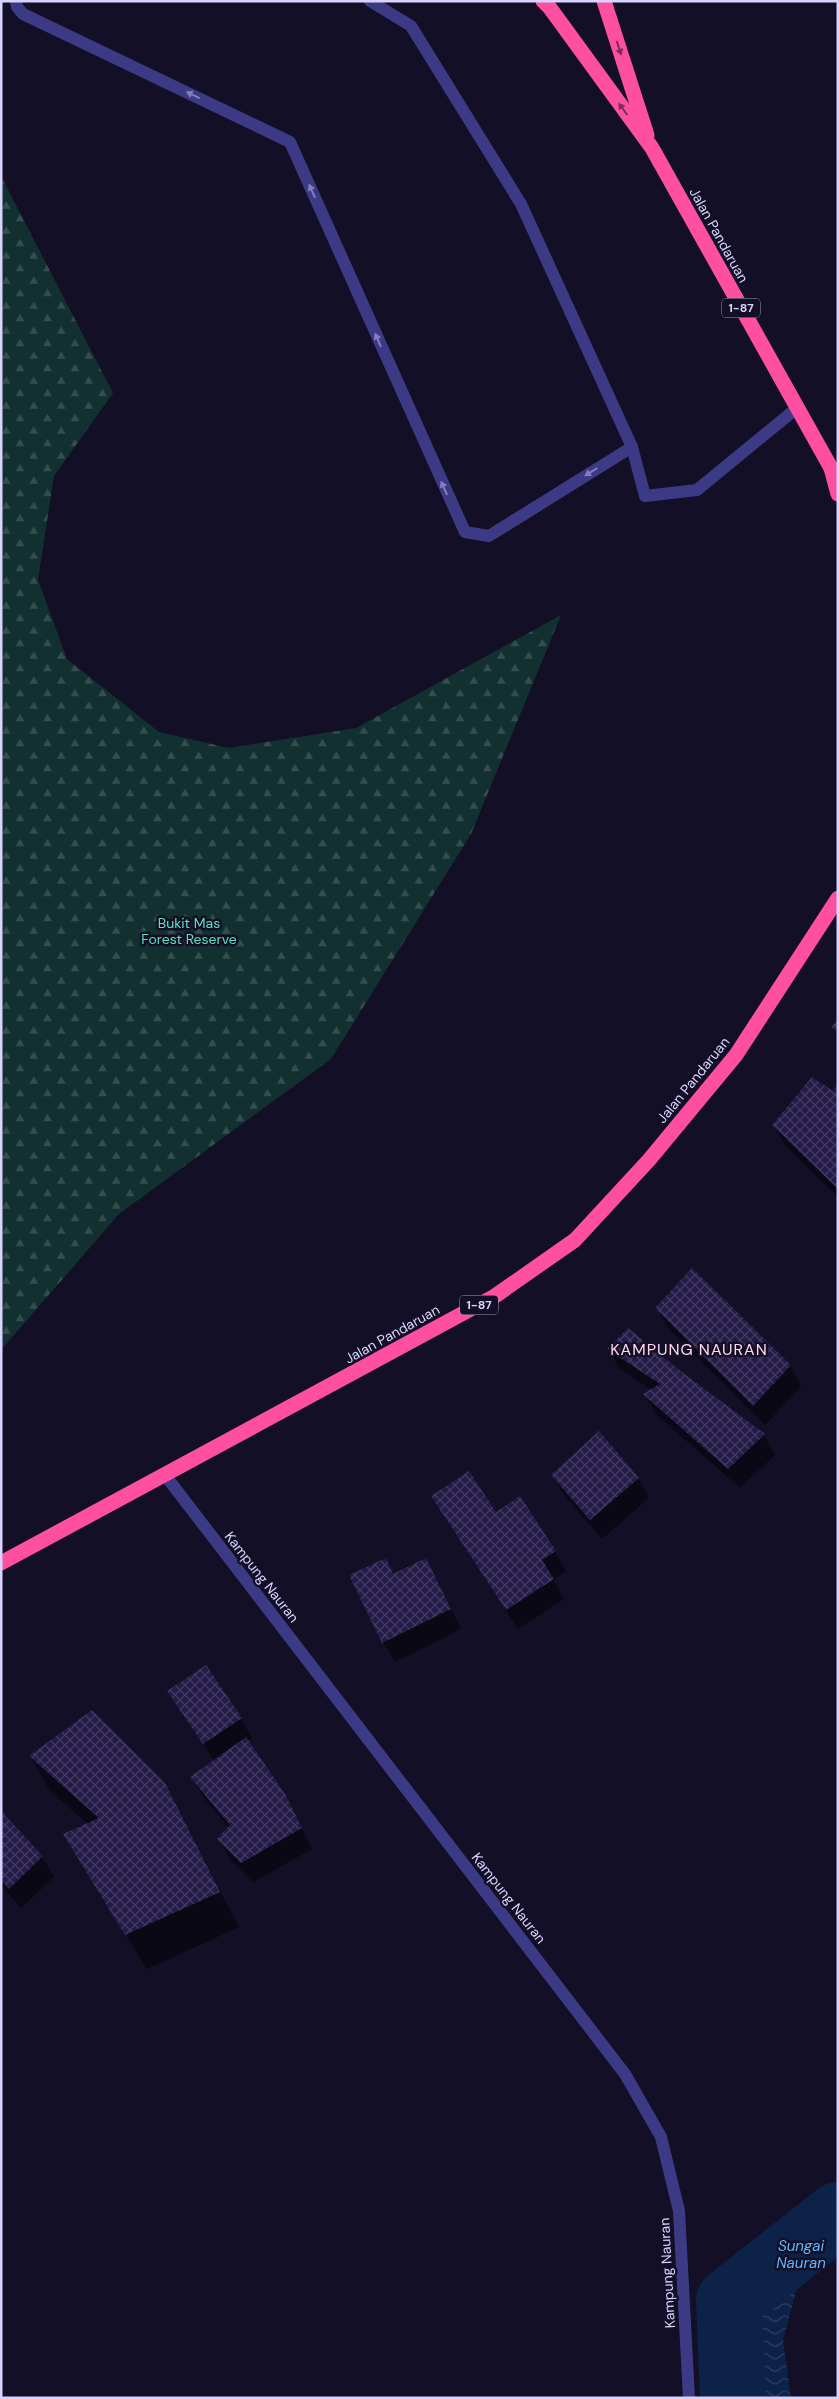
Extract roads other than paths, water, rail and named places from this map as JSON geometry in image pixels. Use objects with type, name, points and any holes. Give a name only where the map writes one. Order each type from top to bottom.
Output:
[{"type":"highway","name":"Jalan Pandaruan","points":[[543,1],[652,148],[834,471],[838,494]]},
{"type":"highway","name":"Jalan Pandaruan","points":[[604,1],[652,148]]},
{"type":"highway","name":"Jalan Pandaruan","points":[[1,1563],[486,1300],[575,1240],[649,1160],[736,1055],[836,896]]},
{"type":"street","points":[[16,1],[17,7],[23,14],[290,142],[465,532],[489,536],[632,446]]},
{"type":"street","points":[[370,1],[411,26],[521,204],[632,446],[645,496],[697,490],[797,408]]},
{"type":"street","name":"Kampung Nauran","points":[[165,1475],[624,2074],[661,2137],[679,2211],[689,2398]]},
{"type":"water","name":"Sungai Nauran","points":[[838,2202],[838,2240],[797,2288],[783,2340],[791,2398],[751,2398],[753,2319],[785,2244]]},
{"type":"waterway","points":[[733,2398],[729,2301],[838,2215]]},
{"type":"district","name":"KAMPUNG NAURAN","points":[[689,1349]]},
{"type":"park label","name":"Bukit Mas Forest Reserve","points":[[189,932]]}]
